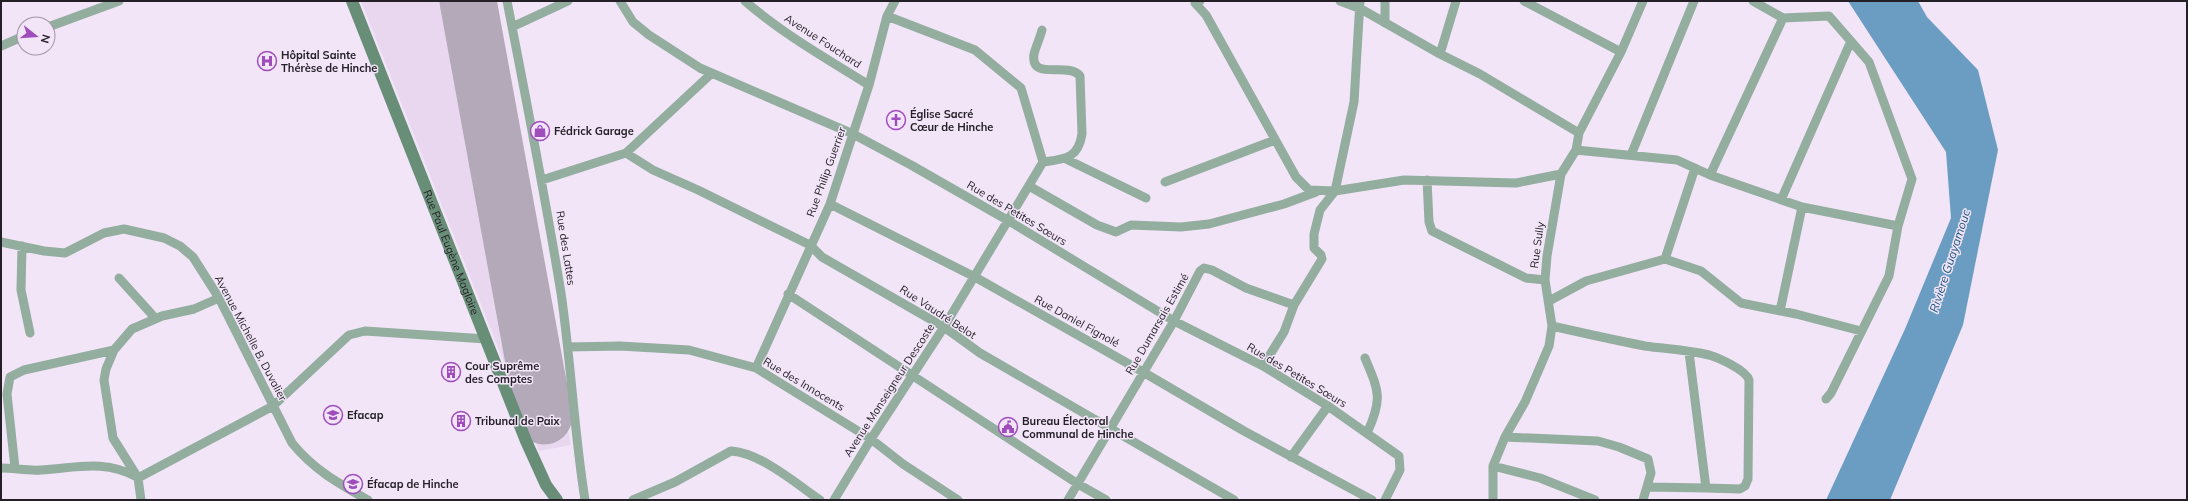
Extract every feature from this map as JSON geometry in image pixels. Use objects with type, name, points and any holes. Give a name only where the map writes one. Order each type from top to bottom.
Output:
[{"type":"main road","name":"Rue Paul Eugène Magloire","points":[[352,1],[526,441],[546,485],[557,500]]},
{"type":"street","points":[[56,25],[119,1]]},
{"type":"street","name":"Rue des Lattes","points":[[507,1],[542,180],[568,347],[576,445],[585,500]]},
{"type":"street","points":[[512,26],[568,1]]},
{"type":"street","name":"Rue des Petites Sœurs","points":[[620,1],[633,22],[649,36],[700,68],[853,134],[1009,221],[1174,321],[1262,366],[1328,406],[1399,456],[1400,470],[1385,500]]},
{"type":"street","name":"Avenue Fouchard","points":[[745,1],[762,16],[812,50],[869,85]]},
{"type":"street","name":"Rue Philip Guerrier","points":[[756,368],[810,245],[830,204],[869,85],[887,16],[895,1]]},
{"type":"street","points":[[1200,1],[1195,3],[1206,15],[1296,178],[1309,190],[1316,192]]},
{"type":"street","points":[[1340,1],[1361,5],[1385,23],[1440,54],[1480,74],[1579,134]]},
{"type":"street","points":[[1385,23],[1386,1]]},
{"type":"street","points":[[1440,54],[1456,1]]},
{"type":"street","points":[[1524,1],[1621,52]]},
{"type":"street","name":"Rue Sully","points":[[1493,500],[1493,466],[1505,437],[1525,402],[1549,346],[1552,326],[1545,280],[1547,256],[1561,174],[1576,150],[1579,134],[1621,52],[1643,1]]},
{"type":"street","points":[[1631,155],[1694,1]]},
{"type":"street","points":[[1753,1],[1783,18],[1829,16],[1870,62],[1912,179],[1898,226],[1889,276],[1831,393],[1826,399]]},
{"type":"street","points":[[1262,366],[1284,332],[1294,305],[1321,263],[1321,255],[1314,248],[1312,243],[1320,210],[1334,191],[1354,102],[1361,5]]},
{"type":"street","points":[[887,16],[975,50],[1021,88],[1043,162],[1066,159],[1076,152],[1081,143],[1080,76],[1077,72],[1069,69],[1044,71],[1038,68],[1034,55],[1042,30]]},
{"type":"street","points":[[1710,175],[1783,18]]},
{"type":"street","points":[[1,46],[16,39]]},
{"type":"street","points":[[1781,200],[1851,41]]},
{"type":"street","points":[[542,180],[626,153],[712,73]]},
{"type":"street","points":[[1165,182],[1275,140]]},
{"type":"street","points":[[1576,150],[1677,160],[1710,175],[1802,207],[1898,226]]},
{"type":"street","name":"Rue Vaudré Belot","points":[[626,153],[653,170],[698,190],[810,245],[822,257],[944,328],[980,353],[1234,500]]},
{"type":"street","points":[[1066,159],[1146,198]]},
{"type":"street","name":"Avenue Monseigneur Descoste","points":[[834,500],[871,439],[944,328],[1043,162]]},
{"type":"street","points":[[1665,259],[1695,168]]},
{"type":"street","points":[[1029,186],[1097,225],[1116,232],[1131,225],[1181,227],[1209,224],[1284,204],[1316,192],[1334,191],[1404,180],[1516,183],[1561,174]]},
{"type":"street","points":[[1427,180],[1429,222],[1432,230],[1526,278],[1545,280]]},
{"type":"street","name":"Rue Daniel Fignolé","points":[[830,204],[975,277],[1244,431],[1372,500]]},
{"type":"street","points":[[1780,311],[1802,207]]},
{"type":"street","name":"Avenue Michelle B. Duvalier","points":[[1,242],[65,253],[104,233],[124,229],[148,233],[164,238],[180,246],[192,257],[219,298],[292,443],[307,462],[332,480],[368,500]]},
{"type":"street","points":[[22,246],[21,290],[30,333]]},
{"type":"street","points":[[1549,301],[1586,281],[1665,259],[1701,271],[1741,303],[1861,330]]},
{"type":"street","name":"Rue Dumarsais Estimé","points":[[1068,500],[1174,321],[1200,271],[1204,268],[1212,270],[1246,288],[1294,305]]},
{"type":"street","points":[[119,278],[156,319]]},
{"type":"street","points":[[788,294],[1078,484],[1106,500]]},
{"type":"street","points":[[141,500],[138,478],[113,438],[104,380],[114,350],[132,329],[156,319],[194,309],[219,298]]},
{"type":"street","points":[[1552,326],[1618,341],[1710,356],[1744,372],[1749,380],[1748,479],[1745,486],[1740,489],[1648,487]]},
{"type":"street","points":[[138,478],[273,406],[349,335],[357,332],[486,339]]},
{"type":"street","name":"Rue des Innocents","points":[[568,347],[620,346],[689,350],[756,368],[871,439],[903,464],[958,500]]},
{"type":"street","points":[[15,468],[7,394],[10,377],[24,370],[114,350]]},
{"type":"street","points":[[1689,352],[1706,488]]},
{"type":"street","points":[[1365,358],[1378,391],[1378,407],[1367,433]]},
{"type":"street","points":[[1292,457],[1328,406]]},
{"type":"street","points":[[1505,437],[1598,441],[1619,447],[1648,459],[1651,473],[1643,500]]},
{"type":"street","points":[[633,500],[680,480],[718,457],[731,451],[740,452],[759,459],[820,500]]},
{"type":"street","points":[[1,468],[39,470],[96,465],[122,469],[138,478]]},
{"type":"street","points":[[1493,466],[1540,478],[1595,500]]},
{"type":"shaded area","points":[[361,1],[489,1],[571,445],[539,451]]},
{"type":"water","name":"Rivière Guayamouc","points":[[1848,1],[1918,1],[1927,17],[1978,70],[1998,150],[1963,325],[1890,500],[1826,500],[1905,329],[1951,218],[1946,152]]},
{"type":"runway","points":[[468,1],[544,416]]},
{"type":"place","name":"Hôpital Sainte Thérèse de Hinche","points":[[267,61]]},
{"type":"place","name":"Église Sacré Cœur de Hinche","points":[[896,120]]},
{"type":"place","name":"Fédrick Garage","points":[[540,131]]},
{"type":"place","name":"Cour Suprême des Comptes","points":[[451,372]]},
{"type":"place","name":"Efacap","points":[[333,415]]},
{"type":"place","name":"Tribunal de Paix","points":[[461,421]]},
{"type":"place","name":"Bureau Électoral Communal de Hinche","points":[[1008,427]]},
{"type":"place","name":"Éfacap de Hinche","points":[[353,484]]}]
